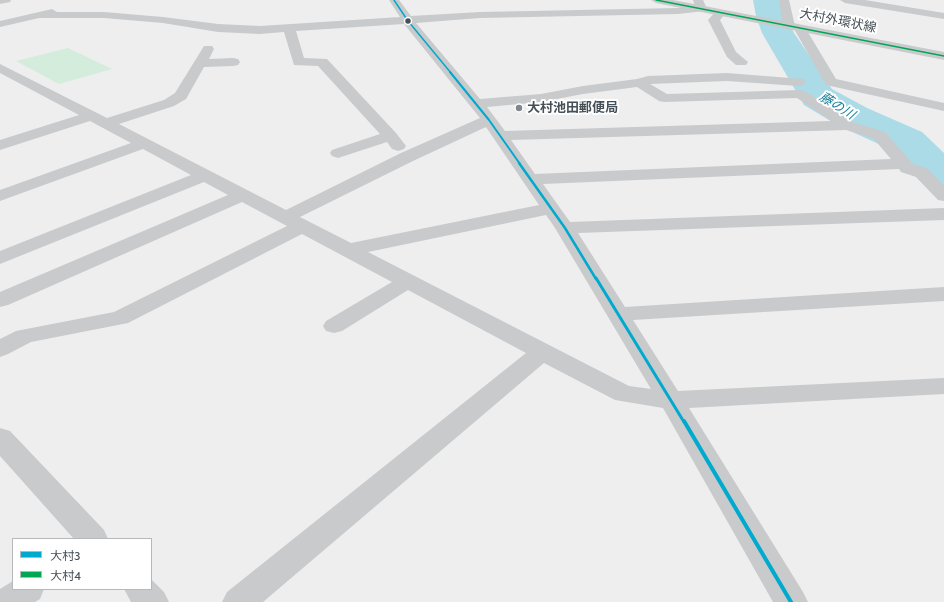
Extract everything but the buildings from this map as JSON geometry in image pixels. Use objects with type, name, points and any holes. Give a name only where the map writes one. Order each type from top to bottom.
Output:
[{"type":"main road","name":"大村外環状線","points":[[656,0],[700,4],[720,13],[944,56]]},
{"type":"street","points":[[0,1],[6,0]]},
{"type":"street","points":[[394,0],[408,21],[495,128],[565,228],[671,400],[791,602]]},
{"type":"street","points":[[784,0],[792,27],[831,82],[944,107]]},
{"type":"street","points":[[845,0],[944,16]]},
{"type":"street","points":[[0,24],[89,3]]},
{"type":"street","points":[[38,15],[104,15],[156,19],[237,30],[408,21],[480,15],[678,11],[700,4]]},
{"type":"street","points":[[156,19],[166,9]]},
{"type":"street","points":[[720,13],[714,20],[731,54],[741,62]]},
{"type":"street","points":[[289,28],[299,62],[322,62],[390,136],[407,157]]},
{"type":"street","points":[[0,146],[99,119],[169,103],[181,96],[208,49]]},
{"type":"street","points":[[717,51],[730,51]]},
{"type":"street","points":[[200,63],[233,62]]},
{"type":"street","points":[[0,68],[624,394],[671,400],[944,386]]},
{"type":"street","points":[[476,104],[541,98],[583,90],[639,83],[648,80],[696,77],[735,77],[798,82]]},
{"type":"street","points":[[639,83],[664,98],[800,94],[848,125],[879,135],[907,168],[922,173],[944,196]]},
{"type":"street","points":[[0,349],[24,336],[120,318],[407,157],[495,128],[848,125]]},
{"type":"street","points":[[338,153],[390,136]]},
{"type":"street","points":[[0,196],[145,143]]},
{"type":"street","points":[[531,179],[904,164]]},
{"type":"street","points":[[0,258],[206,175]]},
{"type":"street","points":[[0,300],[244,195]]},
{"type":"street","points":[[348,250],[551,208]]},
{"type":"street","points":[[565,228],[944,214]]},
{"type":"street","points":[[334,326],[408,282]]},
{"type":"street","points":[[618,314],[944,294]]},
{"type":"street","points":[[239,602],[542,352]]},
{"type":"street","points":[[3,446],[92,538]]},
{"type":"street","points":[[8,602],[26,590]]},
{"type":"street","points":[[141,590],[152,602]]},
{"type":"green space","points":[[68,48],[112,69],[59,84],[16,61]]},
{"type":"waterway","name":"藤の川","points":[[767,0],[771,16],[778,33],[818,97],[853,117],[907,141],[944,178]]},
{"type":"transit line","name":"大村3","points":[[394,0],[408,21],[489,120],[565,228],[671,400],[791,602]]},
{"type":"transit line","name":"大村4","points":[[656,0],[944,56]]},
{"type":"place","name":"大村池田郵便局","points":[[519,108]]}]
